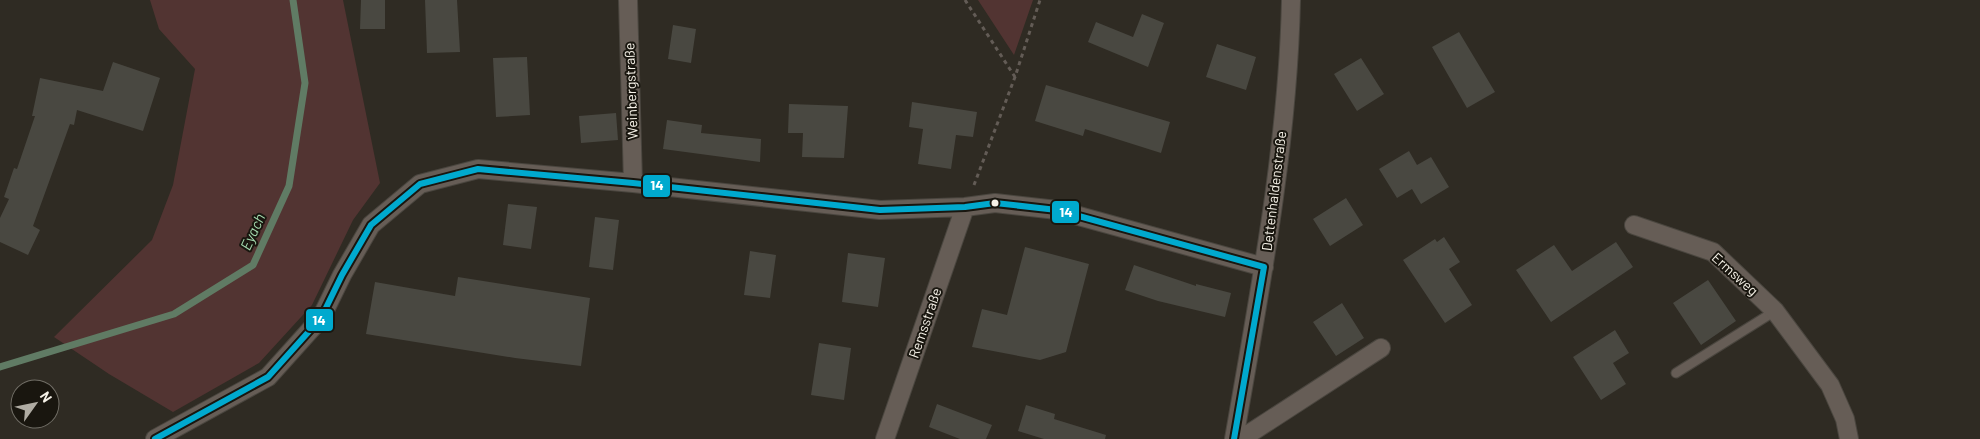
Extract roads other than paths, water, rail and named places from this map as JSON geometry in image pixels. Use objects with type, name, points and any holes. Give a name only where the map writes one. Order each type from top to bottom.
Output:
[{"type":"street","name":"Weinbergstraße","points":[[628,0],[633,183]]},
{"type":"street","name":"Dettenhaldenstraße","points":[[1234,439],[1264,267],[1290,56],[1291,0]]},
{"type":"street","points":[[155,439],[268,377],[322,318],[342,275],[371,226],[420,184],[478,169],[633,183],[880,210],[965,207],[995,203],[1057,210],[1264,267]]},
{"type":"street","name":"Remsstraße","points":[[886,439],[965,207]]},
{"type":"street","name":"Ermsweg","points":[[1634,225],[1713,252],[1775,311],[1830,386],[1845,419],[1849,439]]},
{"type":"street","points":[[1241,439],[1381,348]]},
{"type":"lane","points":[[1676,373],[1775,311]]},
{"type":"waterway","name":"Eyach","points":[[0,367],[174,314],[253,265],[289,186],[305,83],[293,0]]}]
